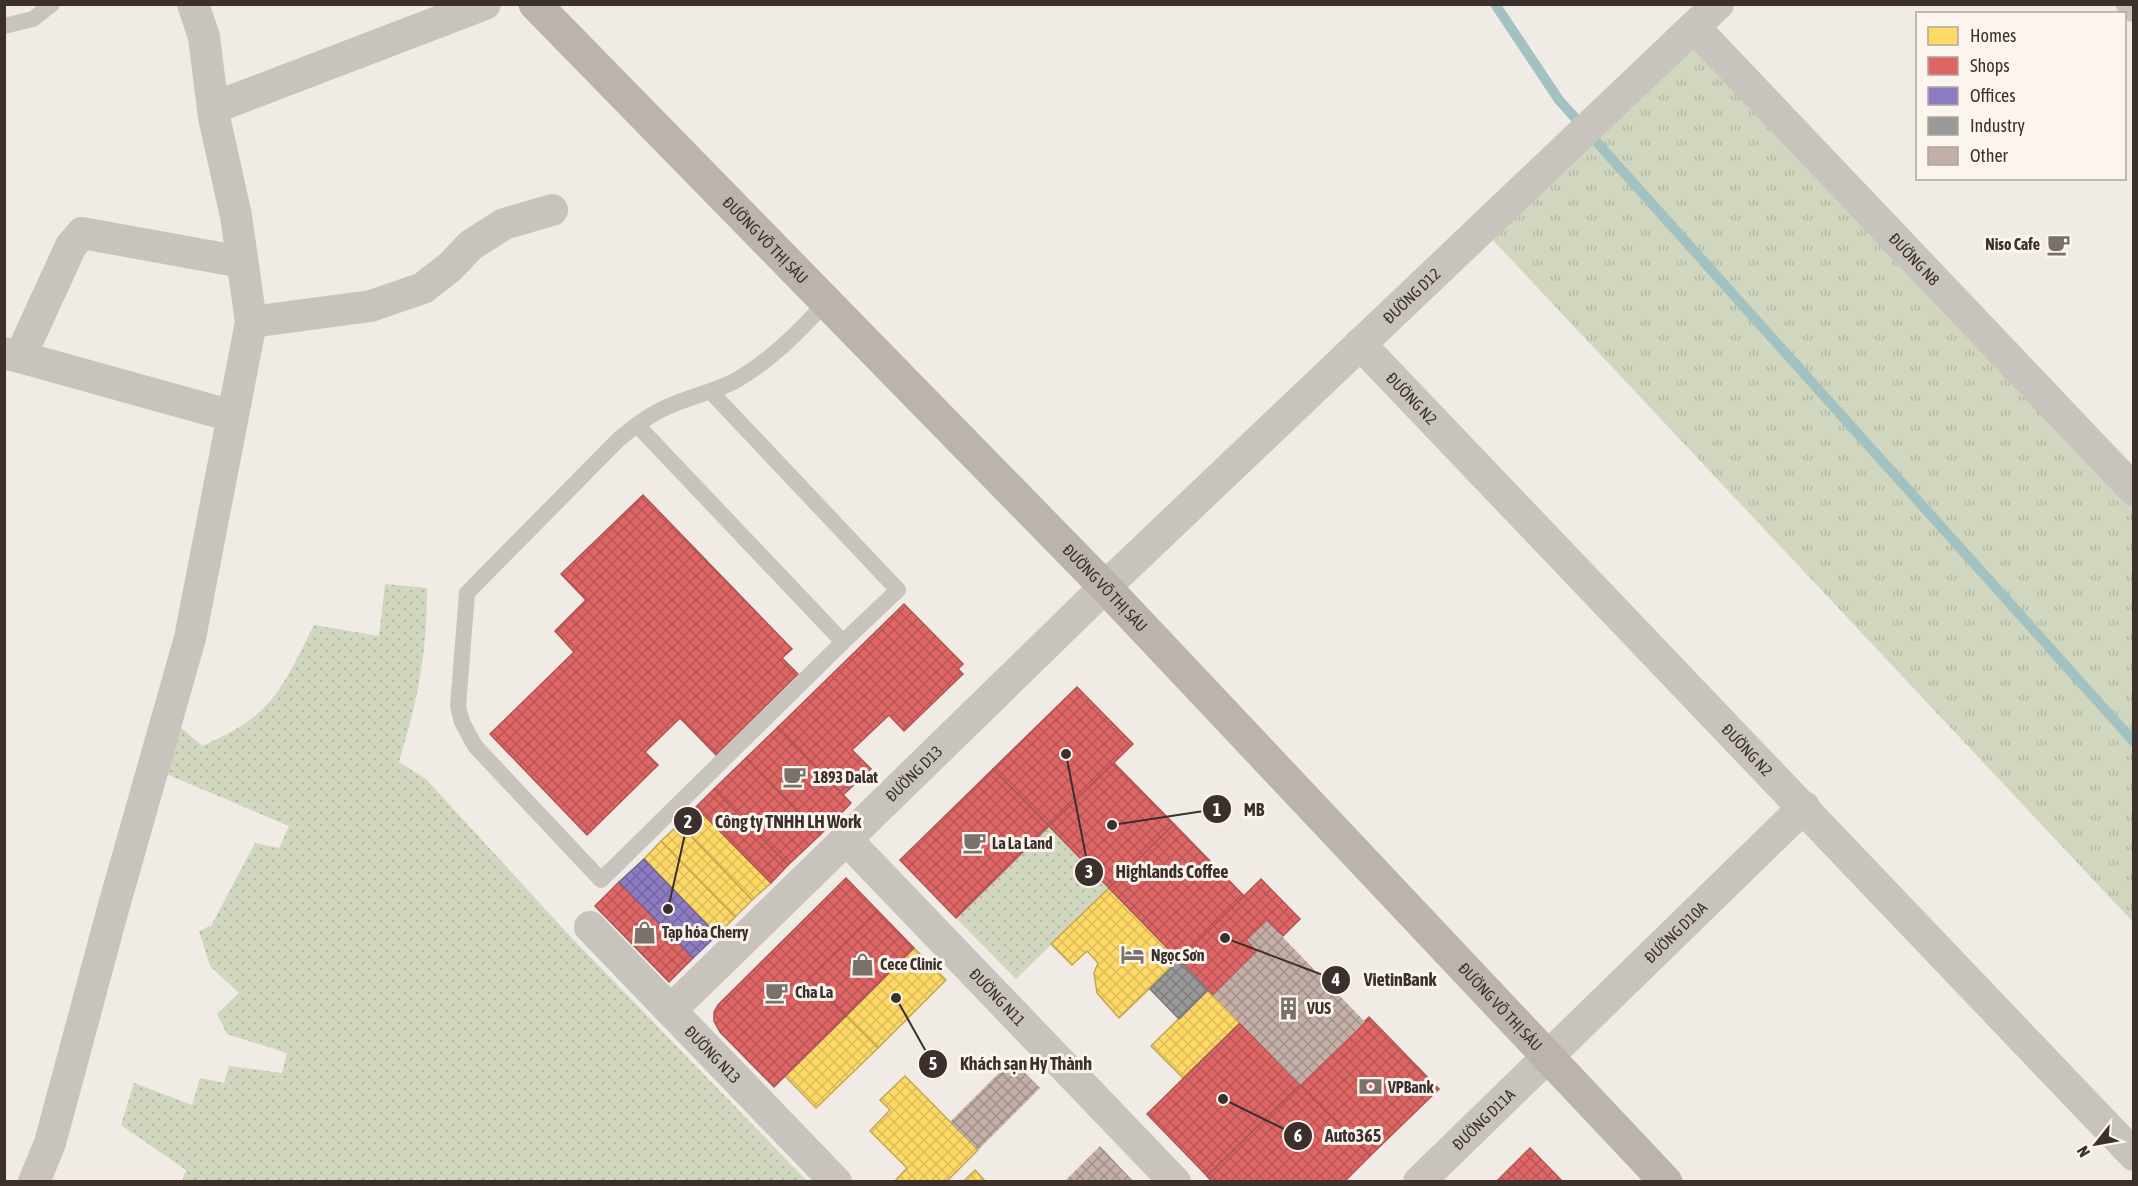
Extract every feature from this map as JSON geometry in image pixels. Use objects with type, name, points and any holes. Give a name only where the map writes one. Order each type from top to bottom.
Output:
[{"type":"main road","name":"ĐƯỜNG VÕ THỊ SÁU","points":[[535,4],[1104,587],[1666,1182]]},
{"type":"street","points":[[34,1182],[50,1143],[113,909],[190,638],[251,322],[236,216],[213,108],[204,37],[193,4]]},
{"type":"street","points":[[213,108],[485,4]]},
{"type":"street","name":"ĐƯỜNG D12","points":[[1104,587],[1718,4]]},
{"type":"street","name":"ĐƯỜNG N8","points":[[1694,27],[2133,490]]},
{"type":"street","points":[[251,322],[371,306],[423,288],[450,267],[471,244],[504,224],[552,210]]},
{"type":"street","points":[[232,416],[12,355],[71,246],[82,233],[243,262]]},
{"type":"street","name":"ĐƯỜNG N2","points":[[1360,344],[1804,807],[2133,1155]]},
{"type":"street","name":"ĐƯỜNG D13","points":[[671,1010],[1104,587]]},
{"type":"street","name":"ĐƯỜNG D10A","points":[[1546,1057],[1804,807]]},
{"type":"street","name":"ĐƯỜNG N11","points":[[846,838],[1175,1182]]},
{"type":"street","name":"ĐƯỜNG N13","points":[[590,927],[836,1182]]},
{"type":"street","name":"ĐƯỜNG D11A","points":[[1419,1182],[1546,1057]]},
{"type":"lane","points":[[4,26],[33,19],[52,4]]},
{"type":"lane","points":[[711,392],[898,590],[601,880],[475,746],[462,722],[458,706],[468,593],[603,453],[637,425],[673,404],[711,392],[735,381],[782,347],[826,302]]},
{"type":"lane","points":[[637,425],[843,642]]},
{"type":"green space","points":[[1694,44],[2133,507],[2133,922],[1490,237]]},
{"type":"green space","points":[[385,584],[427,588],[427,612],[420,676],[399,762],[426,779],[567,933],[807,1181],[182,1181],[186,1170],[121,1125],[134,1083],[192,1105],[200,1078],[224,1083],[229,1066],[282,1073],[287,1053],[227,1034],[217,1014],[239,993],[210,966],[199,931],[211,926],[255,843],[279,848],[289,826],[164,773],[177,724],[202,746],[245,724],[260,712],[283,684],[314,625],[379,636]]},
{"type":"green space","points":[[1049,826],[1109,888],[1016,979],[956,918]]},
{"type":"building: Homes","points":[[696,807],[771,883],[752,900],[679,824]]},
{"type":"building: Homes","points":[[679,824],[752,900],[735,917],[661,841]]},
{"type":"building: Homes","points":[[661,841],[735,917],[717,935],[644,859]]},
{"type":"building: Homes","name":"Ngọc Sơn","points":[[1109,888],[1179,960],[1119,1018],[1097,993],[1094,973],[1098,963],[1087,951],[1072,965],[1051,944]]},
{"type":"building: Homes","points":[[914,948],[946,980],[878,1048],[846,1016]]},
{"type":"building: Homes","points":[[1208,990],[1240,1023],[1183,1078],[1151,1046]]},
{"type":"building: Homes","points":[[846,1016],[878,1048],[816,1108],[785,1076]]},
{"type":"building: Homes","points":[[905,1076],[978,1150],[946,1182],[894,1182],[907,1168],[870,1131],[890,1110],[880,1100]]},
{"type":"building: Homes","points":[[975,1170],[986,1182],[963,1182]]},
{"type":"building: Shops","points":[[643,495],[792,649],[782,658],[798,674],[716,755],[680,718],[645,752],[658,765],[587,835],[490,734],[574,652],[555,631],[586,600],[561,574]]},
{"type":"building: Shops","points":[[904,604],[963,664],[958,669],[963,674],[904,731],[889,715],[852,750],[871,769],[843,795],[778,727]]},
{"type":"building: Shops","points":[[1077,687],[1133,744],[1049,826],[993,769]]},
{"type":"building: Shops","name":"1893 Dalat","points":[[778,727],[851,803],[820,835],[746,758]]},
{"type":"building: Shops","points":[[746,758],[820,835],[788,865],[714,789]]},
{"type":"building: Shops","points":[[1114,763],[1174,824],[1109,888],[1049,826]]},
{"type":"building: Shops","name":"La La Land","points":[[993,769],[1049,826],[956,918],[900,860]]},
{"type":"building: Shops","points":[[714,789],[788,865],[771,883],[696,807]]},
{"type":"building: Shops","points":[[1174,824],[1244,896],[1179,960],[1109,888]]},
{"type":"building: Shops","name":"Cha La","points":[[846,878],[878,911],[809,979],[846,1016],[774,1087],[720,1032],[714,1021],[714,1012],[718,1005]]},
{"type":"building: Shops","points":[[1261,879],[1300,919],[1283,936],[1267,921],[1247,940],[1257,951],[1213,995],[1179,960]]},
{"type":"building: Shops","name":"Tạp hóa Cherry","points":[[619,882],[693,958],[669,982],[595,906]]},
{"type":"building: Shops","name":"Cece Clinic","points":[[878,911],[914,948],[846,1016],[809,979]]},
{"type":"building: Shops","name":"VPBank","points":[[1369,1017],[1439,1089],[1370,1156],[1300,1085]]},
{"type":"building: Shops","points":[[1240,1023],[1300,1085],[1207,1176],[1147,1114]]},
{"type":"building: Shops","points":[[1300,1085],[1370,1156],[1344,1182],[1212,1182],[1207,1176]]},
{"type":"building: Shops","points":[[1530,1148],[1563,1182],[1496,1182]]},
{"type":"building: Offices","points":[[644,859],[717,935],[693,958],[619,882]]},
{"type":"building: Industry","points":[[1179,960],[1208,990],[1179,1019],[1150,989]]},
{"type":"building: Other","name":"VUS","points":[[1267,921],[1365,1022],[1300,1085],[1213,995],[1257,951],[1247,940]]},
{"type":"building: Other","points":[[1012,1060],[1040,1088],[978,1150],[950,1122]]},
{"type":"building: Other","points":[[1100,1146],[1134,1182],[1064,1182]]},
{"type":"waterway","points":[[1495,4],[1559,100],[2134,742]]},
{"type":"place","name":"Niso Cafe","points":[[2058,244]]},
{"type":"place","name":"Highlands Coffee","points":[[1066,754]]},
{"type":"place","name":"1893 Dalat","points":[[795,777]]},
{"type":"place","name":"MB","points":[[1112,825]]},
{"type":"place","name":"La La Land","points":[[974,843]]},
{"type":"place","name":"Công ty TNHH LH Work","points":[[668,909]]},
{"type":"place","name":"Tạp hóa Cherry","points":[[644,932]]},
{"type":"place","name":"VietinBank","points":[[1225,938]]},
{"type":"place","name":"Ngọc Sơn","points":[[1133,955]]},
{"type":"place","name":"Cece Clinic","points":[[862,964]]},
{"type":"place","name":"Cha La","points":[[777,992]]},
{"type":"place","name":"Khách sạn Hy Thành","points":[[896,998]]},
{"type":"place","name":"VUS","points":[[1289,1008]]},
{"type":"place","name":"VPBank","points":[[1370,1087]]},
{"type":"place","name":"Auto365","points":[[1223,1099]]}]
